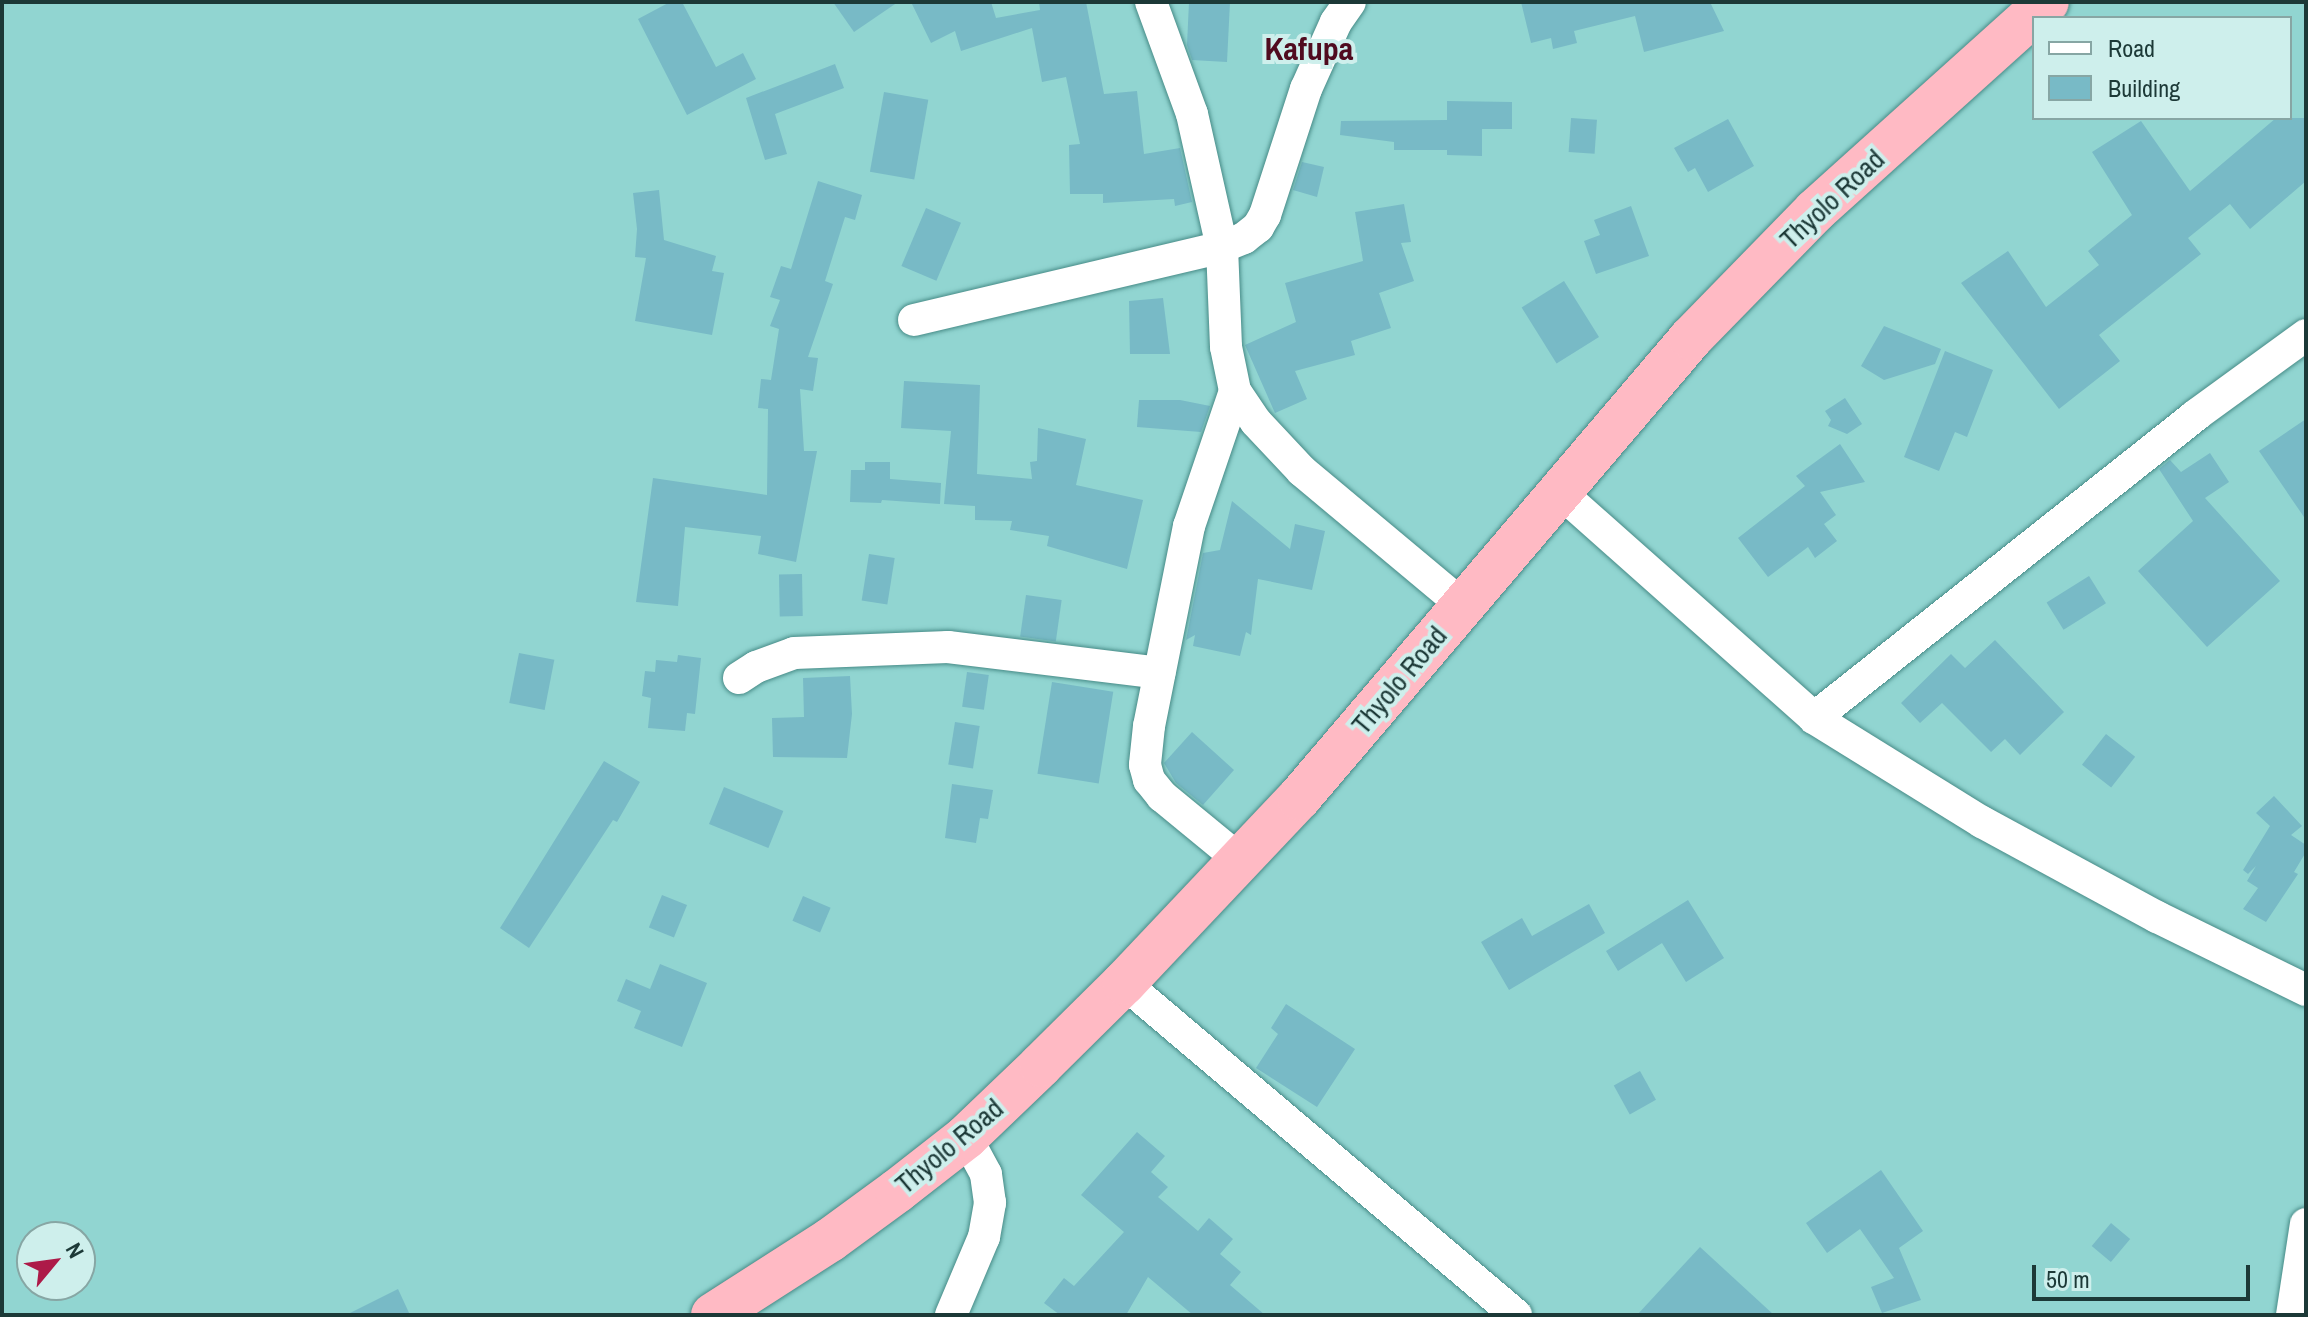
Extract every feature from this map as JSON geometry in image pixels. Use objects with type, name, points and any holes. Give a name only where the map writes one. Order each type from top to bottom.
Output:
[{"type":"highway","name":"Thyolo Road","points":[[713,1315],[830,1240],[966,1137],[1124,983],[1299,798],[1691,338],[1815,211],[2047,2]]},
{"type":"street","points":[[1151,2],[1192,114],[1222,247],[1226,347],[1235,391],[1256,422],[1302,471],[1462,605]]},
{"type":"street","points":[[914,320],[1222,247],[1244,238],[1258,227],[1265,215],[1306,89],[1336,22],[1350,2]]},
{"type":"street","points":[[1814,718],[2196,415],[2306,335]]},
{"type":"street","points":[[1235,391],[1189,526],[1159,673],[1145,765],[1149,780],[1162,796],[1240,860]]},
{"type":"street","points":[[1561,493],[1814,718],[1982,822],[2157,917],[2306,990]]},
{"type":"street","points":[[739,678],[756,667],[794,653],[948,647],[1159,673]]},
{"type":"street","points":[[1124,983],[1516,1315]]},
{"type":"street","points":[[951,1315],[984,1237],[990,1203],[986,1174],[966,1137]]},
{"type":"street","points":[[2292,1315],[2306,1224]]},
{"type":"building","points":[[670,2],[682,2],[716,67],[743,53],[756,79],[687,115],[638,19]]},
{"type":"building","points":[[833,2],[898,2],[854,32]]},
{"type":"building","points":[[911,2],[991,2],[996,18],[1040,10],[1039,2],[1086,2],[1104,94],[1137,91],[1144,154],[1180,148],[1192,202],[1175,206],[1174,199],[1103,203],[1103,194],[1070,194],[1069,145],[1080,144],[1066,77],[1042,82],[1032,28],[961,51],[955,31],[931,43]]},
{"type":"building","points":[[1189,2],[1230,2],[1227,62],[1192,60],[1187,45]]},
{"type":"building","points":[[1521,2],[1710,2],[1724,31],[1644,52],[1635,16],[1574,31],[1577,43],[1553,49],[1551,38],[1531,43]]},
{"type":"building","points":[[835,64],[844,88],[775,114],[787,154],[765,160],[746,98]]},
{"type":"building","points":[[884,92],[928,100],[914,180],[870,172]]},
{"type":"building","points":[[1447,101],[1512,102],[1512,129],[1482,129],[1482,156],[1447,155],[1447,150],[1394,150],[1394,142],[1340,135],[1341,121],[1447,120]]},
{"type":"building","points":[[1571,118],[1597,120],[1595,154],[1569,152]]},
{"type":"building","points":[[2306,118],[2306,181],[2250,229],[2230,204],[2188,238],[2201,254],[2099,335],[2120,361],[2059,409],[1961,283],[2008,251],[2046,307],[2099,265],[2088,251],[2132,215],[2092,152],[2141,121],[2190,191],[2274,120]]},
{"type":"building","points":[[1728,119],[1754,166],[1708,192],[1695,168],[1688,172],[1674,148]]},
{"type":"building","points":[[1302,162],[1324,167],[1317,197],[1293,190]]},
{"type":"building","points":[[818,181],[862,195],[855,220],[845,217],[825,281],[833,284],[808,357],[818,358],[813,391],[800,389],[804,451],[817,451],[796,562],[758,554],[761,536],[685,527],[678,606],[636,602],[653,478],[767,495],[768,409],[758,408],[761,379],[771,380],[779,329],[770,326],[780,300],[770,297],[781,266],[791,269]]},
{"type":"building","points":[[659,190],[664,240],[716,256],[712,271],[724,273],[712,335],[635,321],[646,258],[635,257],[637,229],[633,193]]},
{"type":"building","points":[[1404,204],[1411,242],[1401,243],[1414,281],[1379,293],[1391,328],[1351,341],[1355,355],[1295,371],[1307,399],[1275,413],[1245,345],[1296,322],[1285,283],[1363,261],[1355,212]]},
{"type":"building","points":[[1631,206],[1649,256],[1596,274],[1584,241],[1600,235],[1594,220]]},
{"type":"building","points":[[926,208],[961,223],[936,281],[901,266]]},
{"type":"building","points":[[1564,281],[1599,337],[1557,363],[1522,307]]},
{"type":"building","points":[[1163,298],[1170,354],[1130,354],[1129,301]]},
{"type":"building","points":[[1884,326],[1941,349],[1935,364],[1884,380],[1861,366]]},
{"type":"building","points":[[1945,351],[1993,370],[1967,437],[1955,432],[1939,471],[1904,457]]},
{"type":"building","points":[[904,381],[980,385],[977,474],[1032,479],[1030,462],[1037,461],[1038,428],[1086,439],[1076,485],[1143,500],[1127,569],[1047,546],[1049,536],[1010,530],[1012,521],[975,520],[975,506],[944,504],[951,431],[901,428]]},
{"type":"building","points":[[1845,398],[1862,424],[1847,434],[1828,426],[1831,420],[1825,411]]},
{"type":"building","points":[[1139,400],[1180,400],[1210,406],[1201,432],[1137,427]]},
{"type":"building","points":[[2306,419],[2306,520],[2259,451]]},
{"type":"building","points":[[1840,444],[1865,482],[1820,492],[1836,515],[1824,524],[1837,541],[1815,558],[1808,547],[1768,577],[1738,538],[1805,486],[1796,476]]},
{"type":"building","points":[[2210,453],[2229,482],[2205,498],[2280,581],[2207,647],[2138,571],[2193,521],[2159,469],[2170,460],[2181,472]]},
{"type":"building","points":[[865,462],[890,462],[890,479],[941,483],[940,504],[882,500],[881,503],[850,502],[851,470],[865,470]]},
{"type":"building","points":[[1232,501],[1290,549],[1295,524],[1325,531],[1312,590],[1258,579],[1251,635],[1246,632],[1240,656],[1193,646],[1195,635],[1186,640],[1203,553],[1220,550]]},
{"type":"building","points":[[869,554],[895,558],[887,604],[862,600]]},
{"type":"building","points":[[779,574],[802,574],[803,616],[780,616]]},
{"type":"building","points":[[2089,576],[2106,603],[2064,630],[2047,602]]},
{"type":"building","points":[[1026,595],[1062,600],[1056,642],[1020,637]]},
{"type":"building","points":[[1995,640],[2064,712],[2020,755],[2005,739],[1991,752],[1942,703],[1920,723],[1901,703],[1951,654],[1965,668]]},
{"type":"building","points":[[519,653],[554,660],[545,710],[509,703]]},
{"type":"building","points":[[678,655],[701,658],[695,714],[687,713],[685,731],[648,728],[651,698],[642,696],[645,671],[655,672],[656,660],[677,662]]},
{"type":"building","points":[[967,672],[989,675],[984,710],[962,707]]},
{"type":"building","points":[[850,676],[852,714],[847,758],[773,757],[772,718],[804,717],[803,678]]},
{"type":"building","points":[[1052,682],[1113,692],[1099,784],[1037,774]]},
{"type":"building","points":[[955,722],[980,726],[973,768],[948,764]]},
{"type":"building","points":[[1192,732],[1234,770],[1203,805],[1176,783],[1164,763]]},
{"type":"building","points":[[2106,734],[2135,757],[2111,788],[2082,765]]},
{"type":"building","points":[[604,761],[640,782],[617,822],[613,820],[529,948],[500,928]]},
{"type":"building","points":[[952,784],[993,790],[988,819],[980,818],[976,843],[945,838]]},
{"type":"building","points":[[724,787],[783,811],[768,848],[709,824]]},
{"type":"building","points":[[2274,796],[2302,826],[2291,835],[2306,845],[2306,852],[2294,872],[2298,874],[2266,922],[2243,909],[2258,888],[2247,881],[2256,866],[2248,874],[2243,870],[2270,826],[2256,813]]},
{"type":"building","points":[[662,895],[687,905],[674,938],[649,927]]},
{"type":"building","points":[[803,896],[831,908],[820,933],[792,921]]},
{"type":"building","points":[[1688,900],[1724,958],[1686,982],[1662,943],[1618,971],[1606,951]]},
{"type":"building","points":[[1589,904],[1605,933],[1509,990],[1481,942],[1522,918],[1532,936]]},
{"type":"building","points":[[660,964],[707,983],[682,1047],[634,1028],[641,1011],[617,1001],[626,979],[650,989]]},
{"type":"building","points":[[1286,1004],[1355,1049],[1317,1107],[1256,1068],[1278,1034],[1271,1028]]},
{"type":"building","points":[[1640,1071],[1656,1100],[1630,1114],[1614,1086]]},
{"type":"building","points":[[1137,1132],[1165,1156],[1151,1172],[1168,1187],[1158,1197],[1198,1231],[1209,1218],[1233,1239],[1220,1254],[1241,1272],[1230,1285],[1265,1315],[1193,1315],[1148,1277],[1126,1315],[1060,1315],[1044,1303],[1064,1278],[1074,1286],[1124,1232],[1081,1195]]},
{"type":"building","points":[[1881,1170],[1923,1231],[1899,1248],[1921,1300],[1882,1313],[1871,1287],[1894,1278],[1860,1229],[1827,1253],[1806,1223]]},
{"type":"building","points":[[2111,1223],[2130,1239],[2111,1262],[2092,1246]]},
{"type":"building","points":[[1700,1247],[1774,1315],[1637,1315]]},
{"type":"building","points":[[398,1289],[410,1315],[346,1315]]},
{"type":"district","name":"Kafupa","points":[[1309,49]]}]
